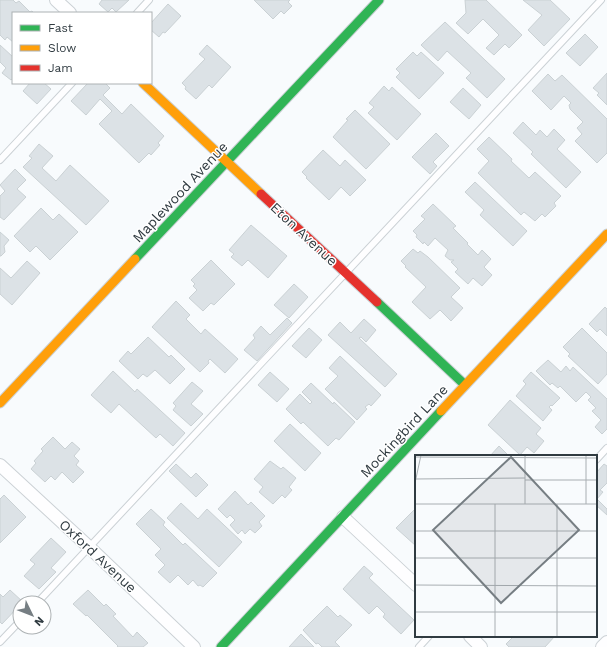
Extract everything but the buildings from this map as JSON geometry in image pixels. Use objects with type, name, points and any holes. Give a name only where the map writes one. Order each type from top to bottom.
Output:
[{"type":"street","points":[[56,0],[69,12]]},
{"type":"street","name":"Maplewood Avenue","points":[[0,403],[379,0]]},
{"type":"street","name":"Eton Avenue","points":[[144,84],[465,385]]},
{"type":"street","name":"Mockingbird Lane","points":[[221,647],[607,234]]},
{"type":"street","name":"Oxford Avenue","points":[[0,465],[194,647]]},
{"type":"street","points":[[343,517],[415,584]]},
{"type":"street","points":[[471,637],[481,647]]},
{"type":"street","points":[[602,647],[607,642]]},
{"type":"lane","points":[[138,12],[149,0]]},
{"type":"lane","points":[[44,595],[601,0]]},
{"type":"lane","points":[[0,160],[71,84]]},
{"type":"lane","points":[[597,459],[607,448]]},
{"type":"lane","points":[[0,642],[12,629]]},
{"type":"lane","points":[[419,647],[428,637]]},
{"type":"traffic: fast","points":[[135,259],[379,0]]},
{"type":"traffic: fast","points":[[377,302],[465,385]]},
{"type":"traffic: fast","points":[[221,647],[441,411]]},
{"type":"traffic: slow","points":[[144,84],[261,194]]},
{"type":"traffic: slow","points":[[441,411],[607,234]]},
{"type":"traffic: slow","points":[[0,403],[135,259]]},
{"type":"traffic: jam","points":[[261,194],[377,302]]}]
